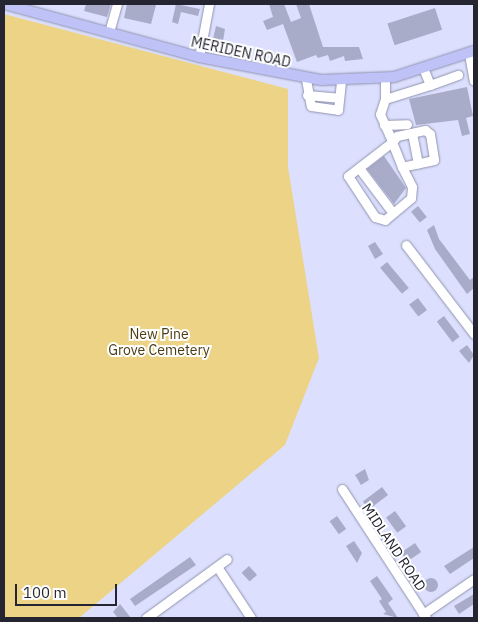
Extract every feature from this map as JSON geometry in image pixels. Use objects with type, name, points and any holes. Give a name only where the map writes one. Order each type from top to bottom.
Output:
[{"type":"main road","name":"MERIDEN ROAD","points":[[4,4],[199,58],[306,78],[341,81],[385,79],[424,70],[471,52]]},
{"type":"street","points":[[109,32],[117,4]]},
{"type":"street","points":[[199,58],[209,4]]},
{"type":"street","points":[[471,52],[474,80]]},
{"type":"street","points":[[424,70],[430,85]]},
{"type":"street","points":[[385,99],[458,75]]},
{"type":"street","points":[[306,78],[310,106],[322,109],[338,110],[341,81]]},
{"type":"street","points":[[385,79],[385,99],[380,114],[392,142],[402,167],[412,187],[412,198],[385,220],[375,217],[348,181],[359,168],[392,142],[412,133],[425,130],[430,134],[434,160],[402,167]]},
{"type":"street","points":[[384,124],[407,124]]},
{"type":"street","points":[[412,133],[418,163]]},
{"type":"street","points":[[359,168],[394,213]]},
{"type":"street","points":[[406,245],[474,334]]},
{"type":"street","name":"MIDLAND ROAD","points":[[342,489],[424,616]]},
{"type":"street","points":[[146,618],[218,568],[227,559]]},
{"type":"street","points":[[218,568],[251,618]]},
{"type":"street","points":[[424,616],[474,579]]},
{"type":"green space","name":"New Pine Grove Cemetery","points":[[4,14],[288,89],[288,167],[319,358],[285,445],[79,618],[4,618]]},
{"type":"building","points":[[86,4],[111,4],[107,17],[84,11]]},
{"type":"building","points":[[127,4],[156,5],[151,24],[124,18]]},
{"type":"building","points":[[176,4],[200,9],[198,16],[181,12],[178,24],[172,22]]},
{"type":"building","points":[[269,4],[284,4],[291,22],[301,18],[296,4],[309,4],[323,47],[359,47],[363,59],[345,61],[344,56],[330,61],[328,55],[318,58],[316,55],[297,62],[283,24],[267,30],[263,21],[273,17]]},
{"type":"building","points":[[435,8],[442,30],[395,45],[387,23]]},
{"type":"building","points":[[216,26],[225,29],[223,41],[213,39]]},
{"type":"building","points":[[467,87],[473,116],[466,118],[470,134],[462,136],[458,120],[416,125],[409,99]]},
{"type":"building","points":[[384,156],[406,188],[394,204],[367,169]]},
{"type":"building","points":[[418,206],[427,217],[420,223],[411,212]]},
{"type":"building","points":[[434,225],[439,239],[470,280],[474,277],[474,288],[467,294],[435,249],[427,230]]},
{"type":"building","points":[[375,242],[383,254],[375,259],[368,246]]},
{"type":"building","points":[[387,262],[409,288],[402,294],[380,268]]},
{"type":"building","points":[[418,298],[427,310],[418,317],[409,305]]},
{"type":"building","points":[[444,316],[460,337],[452,342],[437,321]]},
{"type":"building","points":[[467,345],[474,355],[469,363],[459,351]]},
{"type":"building","points":[[365,469],[369,480],[361,485],[355,475]]},
{"type":"building","points":[[382,487],[388,495],[369,509],[363,501]]},
{"type":"building","points":[[395,511],[406,526],[397,533],[386,517]]},
{"type":"building","points":[[337,516],[346,529],[339,534],[330,521]]},
{"type":"building","points":[[354,541],[362,553],[357,563],[346,546]]},
{"type":"building","points":[[415,543],[421,552],[407,562],[401,553]]},
{"type":"building","points":[[474,547],[474,558],[450,574],[444,566]]},
{"type":"building","points":[[190,557],[196,565],[135,606],[130,599]]},
{"type":"building","points":[[249,566],[257,575],[250,582],[242,573]]},
{"type":"building","points":[[377,576],[393,599],[388,603],[398,618],[383,614],[386,612],[379,601],[382,599],[370,581]]},
{"type":"building","points":[[428,578],[434,578],[438,585],[434,592],[428,592],[424,588],[424,582]]},
{"type":"building","points":[[474,594],[474,604],[459,614],[454,606]]},
{"type":"building","points":[[120,604],[131,618],[118,618],[113,612]]}]
